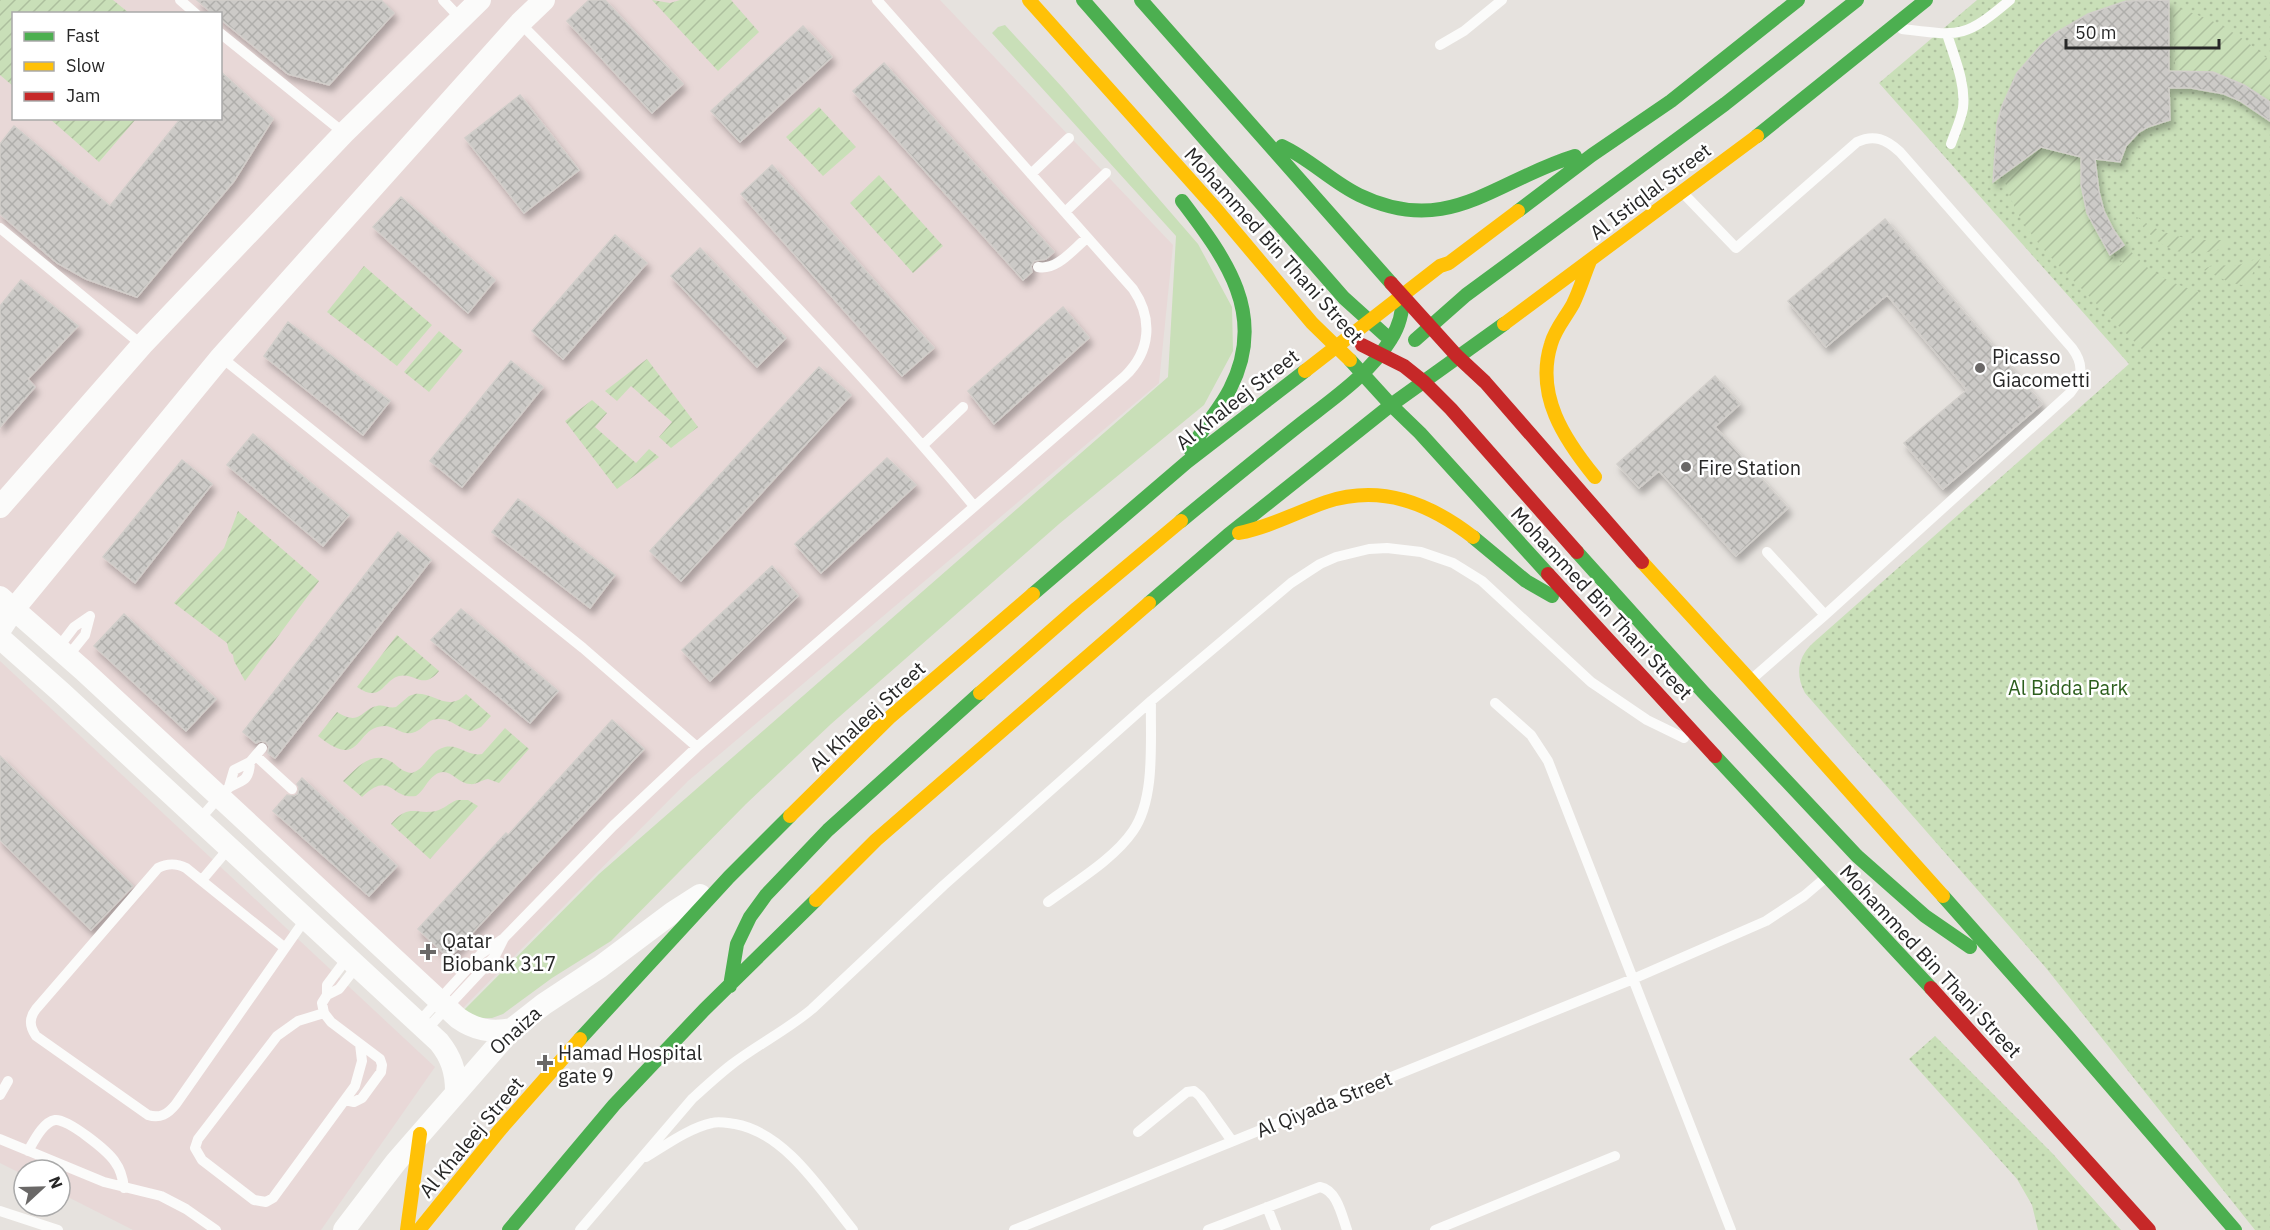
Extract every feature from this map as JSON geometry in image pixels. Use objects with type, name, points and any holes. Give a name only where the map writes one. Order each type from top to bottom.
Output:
[{"type":"main road","name":"Mohammed Bin Thani Street","points":[[1029,0],[1216,209],[1312,322],[1336,344],[1391,405],[1428,441],[1934,991],[2149,1230]]},
{"type":"main road","points":[[1083,0],[1344,297],[1368,320],[1392,339],[1418,353],[1439,359],[1457,356]]},
{"type":"main road","points":[[1140,0],[1378,271],[1403,295],[1457,356],[1485,382],[1633,553],[1750,680],[2019,981],[2235,1230]]},
{"type":"main road","points":[[730,986],[732,957],[738,938],[747,922],[770,891],[810,849],[1034,645],[1140,554],[1340,393],[1392,339],[1402,318],[1403,295],[1440,266],[1449,263],[1592,154],[1671,101],[1798,0]]},
{"type":"main road","points":[[509,1230],[614,1105],[876,840],[1228,535],[1391,405],[1389,380],[1398,362],[1418,353],[1430,325],[1466,295],[1725,104],[1857,0]]},
{"type":"main road","name":"Al Istiqlal Street","points":[[1391,405],[1590,261],[1780,118],[1926,0]]},
{"type":"main road","points":[[1109,90],[1128,128],[1142,147]]},
{"type":"main road","points":[[1267,143],[1297,152],[1349,192],[1396,209],[1420,212],[1438,211],[1472,203],[1557,160],[1592,154]]},
{"type":"main road","points":[[1171,186],[1222,254],[1245,313],[1245,344],[1236,377],[1229,391],[1203,427],[1187,462]]},
{"type":"main road","points":[[1590,261],[1551,345],[1546,383],[1551,407],[1567,442],[1602,488]]},
{"type":"main road","name":"Al Khaleej Street","points":[[419,1230],[499,1131],[611,1003],[729,877],[889,718],[1187,462],[1336,344],[1403,295]]},
{"type":"main road","points":[[1336,344],[1353,343],[1381,353],[1398,362],[1424,382],[1451,409],[1531,502],[1703,692],[1857,856],[1925,916],[2019,981]]},
{"type":"main road","points":[[1228,535],[1266,528],[1323,503],[1341,498],[1359,495],[1393,497],[1418,503],[1436,511],[1472,535],[1524,579],[1545,593],[1574,602]]},
{"type":"main road","points":[[1618,515],[1633,553]]},
{"type":"main road","points":[[407,1230],[420,1134]]},
{"type":"street","points":[[0,507],[142,345],[344,133],[480,0]]},
{"type":"street","points":[[0,630],[7,603],[221,357],[520,23],[544,0]]},
{"type":"street","points":[[7,603],[224,792],[443,1004],[478,1029],[501,1031],[512,1029]]},
{"type":"street","points":[[0,638],[439,1042],[451,1060],[456,1091]]},
{"type":"street","name":"Onaiza","points":[[344,1230],[420,1134],[512,1029],[672,913],[729,877]]},
{"type":"lane","points":[[180,0],[194,12]]},
{"type":"lane","points":[[443,0],[461,19]]},
{"type":"lane","points":[[422,1026],[495,956],[504,938],[613,826],[697,747],[1125,376],[1139,360],[1147,329],[1139,298],[877,0]]},
{"type":"lane","points":[[1440,45],[1464,31],[1502,0]]},
{"type":"lane","points":[[1892,28],[1947,34],[1973,29],[2010,0]]},
{"type":"lane","points":[[520,23],[696,201],[923,445],[974,506]]},
{"type":"lane","points":[[1947,34],[1963,96],[1960,118],[1951,144]]},
{"type":"lane","points":[[222,35],[344,133]]},
{"type":"lane","points":[[1682,192],[1736,248],[1857,142],[1875,137],[1885,140],[1900,152],[2079,358],[2082,371],[2079,383],[2070,393],[1750,680]]},
{"type":"lane","points":[[1031,174],[1069,138]]},
{"type":"lane","points":[[1065,212],[1106,172]]},
{"type":"lane","points":[[0,228],[142,345]]},
{"type":"lane","points":[[1038,267],[1055,265],[1087,238]]},
{"type":"lane","points":[[221,357],[583,648],[697,747]]},
{"type":"lane","points":[[923,445],[963,407]]},
{"type":"lane","points":[[580,1230],[692,1099],[731,1065],[794,1024],[812,1009],[944,885],[1151,700],[1305,573],[1320,564],[1352,552],[1378,549],[1404,549],[1437,556],[1468,571],[1482,581],[1590,682],[1618,702],[1657,725],[1709,747]]},
{"type":"lane","points":[[1767,552],[1825,615]]},
{"type":"lane","points":[[1048,902],[1114,852],[1134,830],[1145,804],[1149,772],[1151,700]]},
{"type":"lane","points":[[1495,703],[1531,735],[1548,761],[1731,1230]]},
{"type":"lane","points":[[199,820],[224,792],[234,770],[256,755],[292,789]]},
{"type":"lane","points":[[202,880],[229,848]]},
{"type":"lane","points":[[285,948],[179,864],[165,865],[158,868],[36,1009],[31,1025],[36,1036],[148,1115],[158,1117],[164,1115],[172,1109],[285,948],[306,918]]},
{"type":"lane","name":"Al Qiyada Street","points":[[1014,1230],[1634,979],[1766,921],[1804,896],[1827,877]]},
{"type":"lane","points":[[345,1100],[354,1102],[360,1100],[381,1072],[382,1065],[380,1059],[331,1022],[324,1013],[322,1003],[327,994],[329,980],[352,962]]},
{"type":"lane","points":[[324,1013],[298,1021],[277,1036],[198,1139],[195,1148],[202,1160],[254,1200],[266,1202],[273,1198],[355,1086],[361,1070],[360,1044]]},
{"type":"lane","points":[[0,1095],[8,1081]]},
{"type":"lane","points":[[1138,1132],[1187,1092],[1194,1091],[1232,1141]]},
{"type":"lane","points":[[28,1151],[46,1124],[55,1120],[64,1121],[109,1155],[120,1170],[124,1188]]},
{"type":"lane","points":[[638,1162],[691,1131],[712,1123],[746,1126],[768,1136],[785,1150],[853,1230]]},
{"type":"lane","points":[[0,1139],[104,1182],[148,1192],[174,1202],[216,1230]]},
{"type":"lane","points":[[1435,1230],[1615,1156]]},
{"type":"lane","points":[[1208,1230],[1315,1189],[1325,1188],[1333,1195],[1344,1229]]},
{"type":"lane","points":[[1267,1207],[1276,1230]]},
{"type":"lane","points":[[0,1211],[58,1230]]},
{"type":"shaded area","points":[[0,0],[940,0],[1173,245],[1159,383],[688,781],[460,1011],[0,604]]},
{"type":"shaded area","points":[[0,661],[435,1067],[321,1230],[133,1230],[72,1199],[72,1158],[12,1158],[12,1169],[0,1163]]},
{"type":"green space","points":[[0,0],[113,0],[128,12],[12,12],[12,85],[0,75]]},
{"type":"green space","points":[[652,0],[670,3],[680,0],[731,0],[759,32],[718,71]]},
{"type":"green space","name":"Al Bidda Park","points":[[1977,0],[2270,0],[2270,1230],[2255,1230],[2046,968],[1805,693],[1800,679],[1801,660],[1813,643],[2129,364],[1879,83]]},
{"type":"green space","points":[[2173,7],[2201,16],[2225,28],[2270,61],[2270,102],[2226,77],[2189,70],[2175,70]]},
{"type":"green space","points":[[1005,25],[1198,244],[1232,307],[1233,351],[1204,405],[1059,524],[831,724],[746,804],[611,941],[552,978],[503,1014],[492,1018],[479,1018],[463,1011],[599,874],[1168,377],[1176,236],[992,33],[998,27]]},
{"type":"green space","points":[[819,107],[856,147],[823,176],[786,137]]},
{"type":"green space","points":[[51,120],[135,120],[99,162]]},
{"type":"green space","points":[[2041,147],[2081,157],[2082,188],[2089,215],[2101,241],[2119,266],[2123,263],[2118,257],[2123,253],[2119,248],[2124,245],[2149,269],[2169,281],[2200,293],[2145,352],[2055,262],[2033,236],[2015,208],[2003,174]]},
{"type":"green space","points":[[879,175],[943,246],[913,273],[850,203]]},
{"type":"green space","points":[[2134,215],[2166,233],[2177,236],[2201,240],[2226,240],[2224,248],[2196,253],[2173,250],[2153,237]]},
{"type":"green space","points":[[2262,255],[2250,279],[2242,285],[2231,283],[2204,270],[2215,265],[2241,264]]},
{"type":"green space","points":[[364,266],[432,325],[397,366],[327,312]]},
{"type":"green space","points":[[439,331],[463,351],[429,392],[404,372]]},
{"type":"green space","points":[[647,359],[698,427],[671,448],[659,437],[672,422],[631,386],[617,401],[605,391]]},
{"type":"green space","points":[[592,400],[607,413],[595,427],[636,463],[649,449],[659,457],[617,489],[565,421]]},
{"type":"green space","points":[[238,511],[319,581],[245,681],[227,643],[174,603],[224,548]]},
{"type":"green space","points":[[397,635],[439,671],[428,680],[405,675],[399,676],[377,692],[372,693],[357,687]]},
{"type":"green space","points":[[415,694],[453,702],[466,694],[491,716],[481,727],[472,731],[443,719],[431,721],[418,731],[411,733],[388,726],[374,728],[357,745],[343,750],[318,736],[337,712],[351,718],[356,717],[377,706],[396,707]]},
{"type":"green space","points":[[505,728],[529,749],[499,783],[488,779],[474,784],[465,783],[445,772],[432,777],[416,796],[401,794],[385,785],[372,789],[362,797],[343,781],[359,766],[371,759],[385,759],[412,773],[417,771],[435,752],[445,747],[455,747],[473,754],[482,754]]},
{"type":"green space","points":[[457,800],[468,800],[478,806],[430,859],[391,824],[408,812],[436,811]]},
{"type":"green space","points":[[1935,1036],[2053,1154],[2121,1230],[2038,1230],[2032,1205],[2017,1179],[1909,1059]]},
{"type":"building","points":[[197,0],[381,0],[394,13],[329,85],[288,74],[222,21],[222,12],[211,12]]},
{"type":"building","points":[[589,0],[605,0],[683,84],[652,113],[567,21]]},
{"type":"building","points":[[2169,0],[2169,71],[2213,72],[2244,85],[2270,102],[2270,121],[2240,101],[2224,94],[2191,88],[2169,88],[2170,120],[2139,132],[2126,146],[2120,162],[2095,159],[2104,211],[2124,245],[2110,255],[2087,213],[2081,185],[2081,157],[2041,147],[1993,182],[1997,124],[2002,106],[2017,73],[2041,45],[2055,33],[2088,14],[2126,1]]},
{"type":"building","points":[[803,26],[832,57],[740,142],[711,111]]},
{"type":"building","points":[[884,63],[1054,252],[1046,259],[1034,261],[1031,266],[1032,272],[1023,280],[853,91]]},
{"type":"building","points":[[222,73],[273,119],[234,181],[137,297],[86,279],[57,263],[0,214],[0,144],[14,126],[110,206],[179,120],[222,120]]},
{"type":"building","points":[[520,95],[579,170],[524,213],[465,138]]},
{"type":"building","points":[[772,165],[934,348],[902,376],[741,194]]},
{"type":"building","points":[[401,197],[495,280],[468,313],[373,227]]},
{"type":"building","name":"Picasso Giacometti","points":[[1885,219],[2042,404],[1943,489],[1904,443],[1967,390],[1887,295],[1826,347],[1788,301]]},
{"type":"building","points":[[615,235],[647,263],[563,359],[532,331]]},
{"type":"building","points":[[700,248],[786,338],[757,367],[671,276]]},
{"type":"building","points":[[21,280],[78,326],[28,379],[35,387],[0,427],[0,306]]},
{"type":"building","points":[[1063,307],[1089,338],[994,424],[968,391]]},
{"type":"building","points":[[288,322],[390,401],[363,435],[264,356]]},
{"type":"building","points":[[511,361],[543,387],[462,487],[430,461]]},
{"type":"building","points":[[819,367],[851,395],[681,581],[650,551]]},
{"type":"building","name":"Fire Station","points":[[1715,376],[1740,404],[1715,427],[1788,508],[1736,556],[1659,471],[1639,488],[1617,464]]},
{"type":"building","points":[[253,434],[349,515],[323,546],[227,465]]},
{"type":"building","points":[[887,458],[916,485],[821,573],[795,544]]},
{"type":"building","points":[[182,460],[212,484],[135,583],[103,557]]},
{"type":"building","points":[[518,499],[615,575],[590,608],[492,532]]},
{"type":"building","points":[[398,532],[431,560],[275,758],[268,753],[269,746],[266,742],[256,743],[243,732]]},
{"type":"building","points":[[772,566],[798,596],[710,681],[682,650]]},
{"type":"building","points":[[461,609],[558,691],[530,723],[431,640]]},
{"type":"building","points":[[124,614],[216,699],[186,731],[94,646]]},
{"type":"building","points":[[612,720],[644,749],[449,958],[418,929],[506,833],[508,835]]},
{"type":"building","points":[[0,756],[133,886],[91,930],[0,840]]},
{"type":"building","points":[[302,778],[397,866],[369,896],[273,811],[287,795],[298,794],[297,784]]},
{"type":"traffic: fast","points":[[1083,0],[1344,298],[1385,335]]},
{"type":"traffic: fast","points":[[1141,0],[1391,283]]},
{"type":"traffic: fast","points":[[1518,211],[1592,155],[1671,101],[1798,0]]},
{"type":"traffic: fast","points":[[1415,340],[1466,295],[1725,104],[1857,0]]},
{"type":"traffic: fast","points":[[1757,136],[1926,0]]},
{"type":"traffic: fast","points":[[1282,146],[1359,195],[1391,207],[1419,211],[1445,208],[1470,201],[1575,156]]},
{"type":"traffic: fast","points":[[1182,201],[1227,266],[1237,289],[1243,312],[1245,337],[1241,362],[1230,389],[1191,451]]},
{"type":"traffic: fast","points":[[1181,521],[1336,397],[1372,364],[1397,328],[1402,312],[1403,295]]},
{"type":"traffic: fast","points":[[1149,603],[1228,535],[1391,405],[1504,324]]},
{"type":"traffic: fast","points":[[1350,360],[1420,433],[1548,574]]},
{"type":"traffic: fast","points":[[1033,594],[1187,462],[1305,371]]},
{"type":"traffic: fast","points":[[1473,537],[1526,581],[1552,596]]},
{"type":"traffic: fast","points":[[1577,552],[1703,692],[1857,856],[1925,916],[1970,947]]},
{"type":"traffic: fast","points":[[730,986],[737,944],[750,917],[766,895],[828,830],[980,693]]},
{"type":"traffic: fast","points":[[1715,756],[1931,988]]},
{"type":"traffic: fast","points":[[580,1039],[729,877],[790,816]]},
{"type":"traffic: fast","points":[[1943,896],[2235,1230]]},
{"type":"traffic: fast","points":[[509,1230],[614,1105],[704,1010],[816,900]]},
{"type":"traffic: slow","points":[[1029,0],[1216,209],[1312,323],[1350,360]]},
{"type":"traffic: slow","points":[[1504,324],[1757,136]]},
{"type":"traffic: slow","points":[[1305,371],[1440,266],[1449,263],[1518,211]]},
{"type":"traffic: slow","points":[[1590,261],[1573,304],[1551,344],[1547,363],[1547,381],[1555,415],[1563,432],[1595,477]]},
{"type":"traffic: slow","points":[[1239,533],[1273,523],[1326,502],[1366,495],[1385,496],[1422,506],[1473,537]]},
{"type":"traffic: slow","points":[[980,693],[1181,521]]},
{"type":"traffic: slow","points":[[1642,562],[1943,896]]},
{"type":"traffic: slow","points":[[790,816],[889,718],[1033,594]]},
{"type":"traffic: slow","points":[[816,900],[876,840],[1149,603]]},
{"type":"traffic: slow","points":[[419,1230],[499,1131],[580,1039]]},
{"type":"traffic: slow","points":[[407,1230],[420,1134]]},
{"type":"traffic: jam","points":[[1391,283],[1457,356],[1485,382],[1642,562]]},
{"type":"traffic: jam","points":[[1362,345],[1404,366],[1424,382],[1451,409],[1577,552]]},
{"type":"traffic: jam","points":[[1548,574],[1715,756]]},
{"type":"traffic: jam","points":[[1931,988],[2149,1230]]},
{"type":"place","name":"Picasso Giacometti","points":[[1980,368]]},
{"type":"place","name":"Fire Station","points":[[1686,467]]},
{"type":"place","name":"Qatar Biobank 317","points":[[428,952]]},
{"type":"place","name":"Hamad Hospital gate 9","points":[[545,1063]]}]
